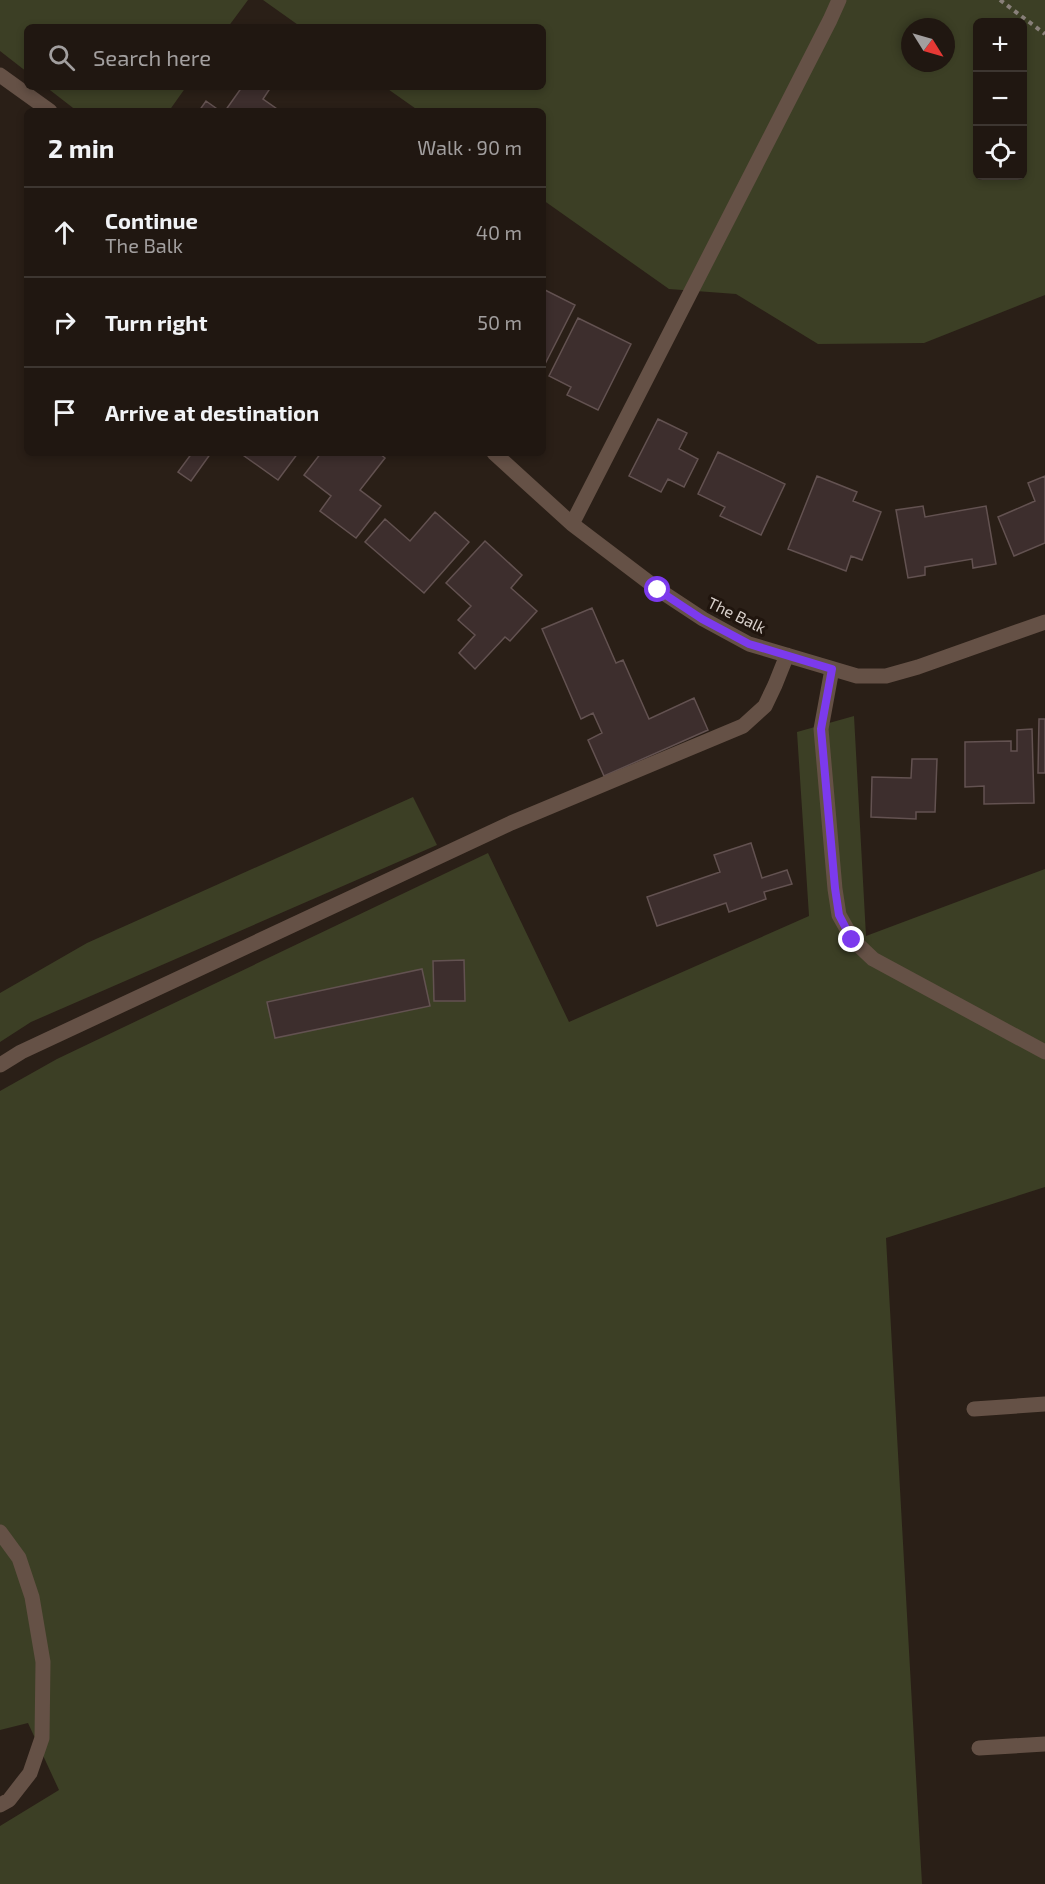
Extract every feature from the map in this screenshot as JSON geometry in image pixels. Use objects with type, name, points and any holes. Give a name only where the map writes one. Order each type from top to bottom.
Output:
[{"type":"street","points":[[572,524],[839,0]]},
{"type":"street","points":[[0,75],[46,108]]},
{"type":"street","name":"The Balk","points":[[497,456],[572,524],[658,590],[702,619],[749,644],[857,676],[886,676],[1045,622]]},
{"type":"street","points":[[0,1065],[21,1052],[511,823],[743,726],[765,706],[776,686],[787,655]]},
{"type":"street","points":[[832,669],[821,729],[835,888],[839,915],[852,940],[873,959],[1045,1052]]},
{"type":"street","points":[[974,1409],[1045,1404]]},
{"type":"street","points":[[0,1532],[19,1558],[32,1597],[43,1662],[42,1738],[30,1773],[9,1800],[0,1805]]},
{"type":"street","points":[[979,1748],[1045,1744]]},
{"type":"path","points":[[1000,0],[1045,34]]},
{"type":"green space","points":[[0,0],[248,0],[230,24],[24,24],[24,70],[0,51]]},
{"type":"green space","points":[[263,0],[1045,0],[1045,295],[924,343],[818,344],[736,294],[669,289],[546,202],[546,108],[415,108],[389,90],[546,90],[546,24],[297,24]]},
{"type":"green space","points":[[50,90],[184,90],[171,108],[73,108]]},
{"type":"green space","points":[[854,716],[866,936],[1045,869],[1045,1187],[886,1238],[922,1884],[0,1884],[0,1826],[59,1790],[28,1723],[0,1730],[0,1091],[57,1059],[488,853],[569,1022],[809,916],[797,732]]},
{"type":"green space","points":[[413,797],[437,845],[31,1022],[0,1042],[0,993],[87,943]]},
{"type":"building","points":[[240,90],[269,90],[263,99],[276,108],[227,108]]},
{"type":"building","points":[[206,101],[216,108],[201,108]]},
{"type":"building","points":[[546,290],[575,305],[546,362]]},
{"type":"building","points":[[578,318],[631,344],[598,410],[567,395],[571,387],[549,376]]},
{"type":"building","points":[[658,419],[687,433],[679,449],[698,459],[684,487],[668,479],[661,492],[629,476]]},
{"type":"building","points":[[718,452],[785,484],[761,535],[720,516],[725,507],[698,494]]},
{"type":"building","points":[[190,456],[209,456],[191,481],[178,472]]},
{"type":"building","points":[[244,456],[296,456],[278,480]]},
{"type":"building","points":[[319,456],[383,456],[385,458],[360,490],[381,506],[356,538],[320,511],[331,496],[304,475]]},
{"type":"building","points":[[817,476],[857,492],[853,501],[881,512],[862,560],[851,556],[846,571],[788,549]]},
{"type":"building","points":[[1045,476],[1045,543],[1014,556],[998,517],[1035,501],[1028,483]]},
{"type":"building","points":[[923,506],[925,517],[986,506],[996,564],[973,568],[972,559],[925,567],[925,575],[908,578],[896,510]]},
{"type":"building","points":[[435,512],[469,542],[424,593],[365,542],[385,519],[410,541]]},
{"type":"building","points":[[485,541],[522,575],[511,588],[537,611],[510,641],[505,637],[475,669],[459,653],[475,635],[458,620],[471,606],[446,583]]},
{"type":"building","points":[[592,608],[616,663],[623,660],[649,719],[694,698],[708,730],[604,776],[588,740],[602,733],[593,713],[581,719],[542,629]]},
{"type":"building","points":[[1039,719],[1045,719],[1045,773],[1038,773]]},
{"type":"building","points":[[1032,729],[1034,803],[984,804],[984,786],[965,787],[965,742],[1011,741],[1011,751],[1017,751],[1017,730]]},
{"type":"building","points":[[912,759],[937,759],[935,812],[916,812],[916,819],[871,817],[872,777],[911,778]]},
{"type":"building","points":[[751,843],[762,878],[787,870],[792,884],[764,892],[766,899],[729,912],[726,903],[657,926],[647,897],[720,872],[714,855]]},
{"type":"building","points":[[464,960],[465,1001],[434,1001],[433,961]]},
{"type":"building","points":[[422,969],[430,1006],[275,1038],[267,1002]]},
{"type":"route","points":[[658,590],[702,619],[749,644],[832,669],[821,729],[835,888],[839,915],[852,940]]}]
